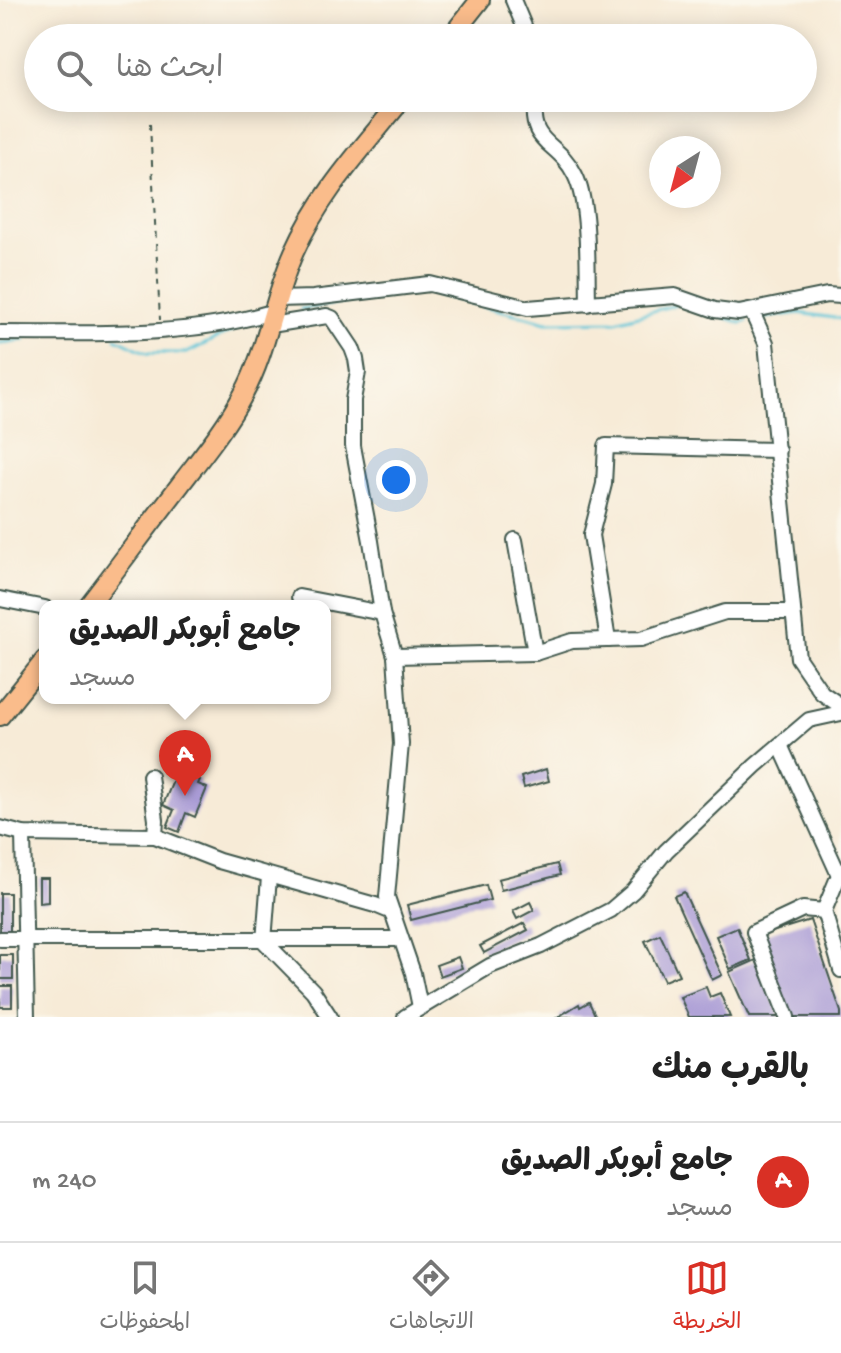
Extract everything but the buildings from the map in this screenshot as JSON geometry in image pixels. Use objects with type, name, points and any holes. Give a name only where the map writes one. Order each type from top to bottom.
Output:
[{"type":"main road","points":[[461,24],[480,0]]},
{"type":"main road","points":[[93,600],[209,447],[241,399],[255,372],[293,254],[328,190],[392,112]]},
{"type":"main road","points":[[0,716],[39,667]]},
{"type":"street","points":[[513,0],[523,24]]},
{"type":"street","points":[[533,112],[536,131],[568,163],[580,188],[584,211],[588,304]]},
{"type":"street","points":[[0,333],[160,333],[221,324],[273,312],[313,298],[430,284],[528,308],[675,296],[728,313],[752,312],[827,295],[841,296]]},
{"type":"street","points":[[273,312],[327,316],[337,323],[352,348],[358,372],[353,400],[353,446],[382,613],[395,656],[401,744],[387,897],[413,973],[420,1007]]},
{"type":"street","points":[[752,312],[766,343],[798,658],[822,693],[841,706]]},
{"type":"street","points":[[608,640],[591,535],[604,484],[606,446],[778,450]]},
{"type":"street","points":[[515,540],[535,653]]},
{"type":"street","points":[[299,597],[315,600]]},
{"type":"street","points":[[0,599],[39,607]]},
{"type":"street","points":[[331,603],[382,613]]},
{"type":"street","points":[[395,656],[535,653],[572,641],[641,639],[725,612],[791,612]]},
{"type":"street","points":[[405,1017],[490,966],[541,946],[618,905],[666,851],[809,720],[841,713]]},
{"type":"street","points":[[780,745],[840,875],[824,911],[841,970]]},
{"type":"street","points":[[150,776],[155,836]]},
{"type":"street","points":[[0,828],[23,834],[155,836],[219,861],[392,912]]},
{"type":"street","points":[[23,834],[27,1017]]},
{"type":"street","points":[[269,877],[264,941],[313,991],[330,1017]]},
{"type":"street","points":[[787,1017],[754,932],[803,909],[824,911]]},
{"type":"street","points":[[0,939],[400,939]]},
{"type":"path","points":[[150,124],[160,333]]},
{"type":"waterway","points":[[424,291],[547,322],[616,321],[679,304]]},
{"type":"waterway","points":[[301,309],[385,296]]},
{"type":"waterway","points":[[763,318],[799,313],[841,319]]},
{"type":"waterway","points":[[724,317],[741,323],[747,321]]},
{"type":"waterway","points":[[116,338],[147,353],[187,353],[239,327]]},
{"type":"waterway","points":[[0,343],[25,340]]},
{"type":"place","name":"جامع أبوبكر الصديق","points":[[185,796]]}]
